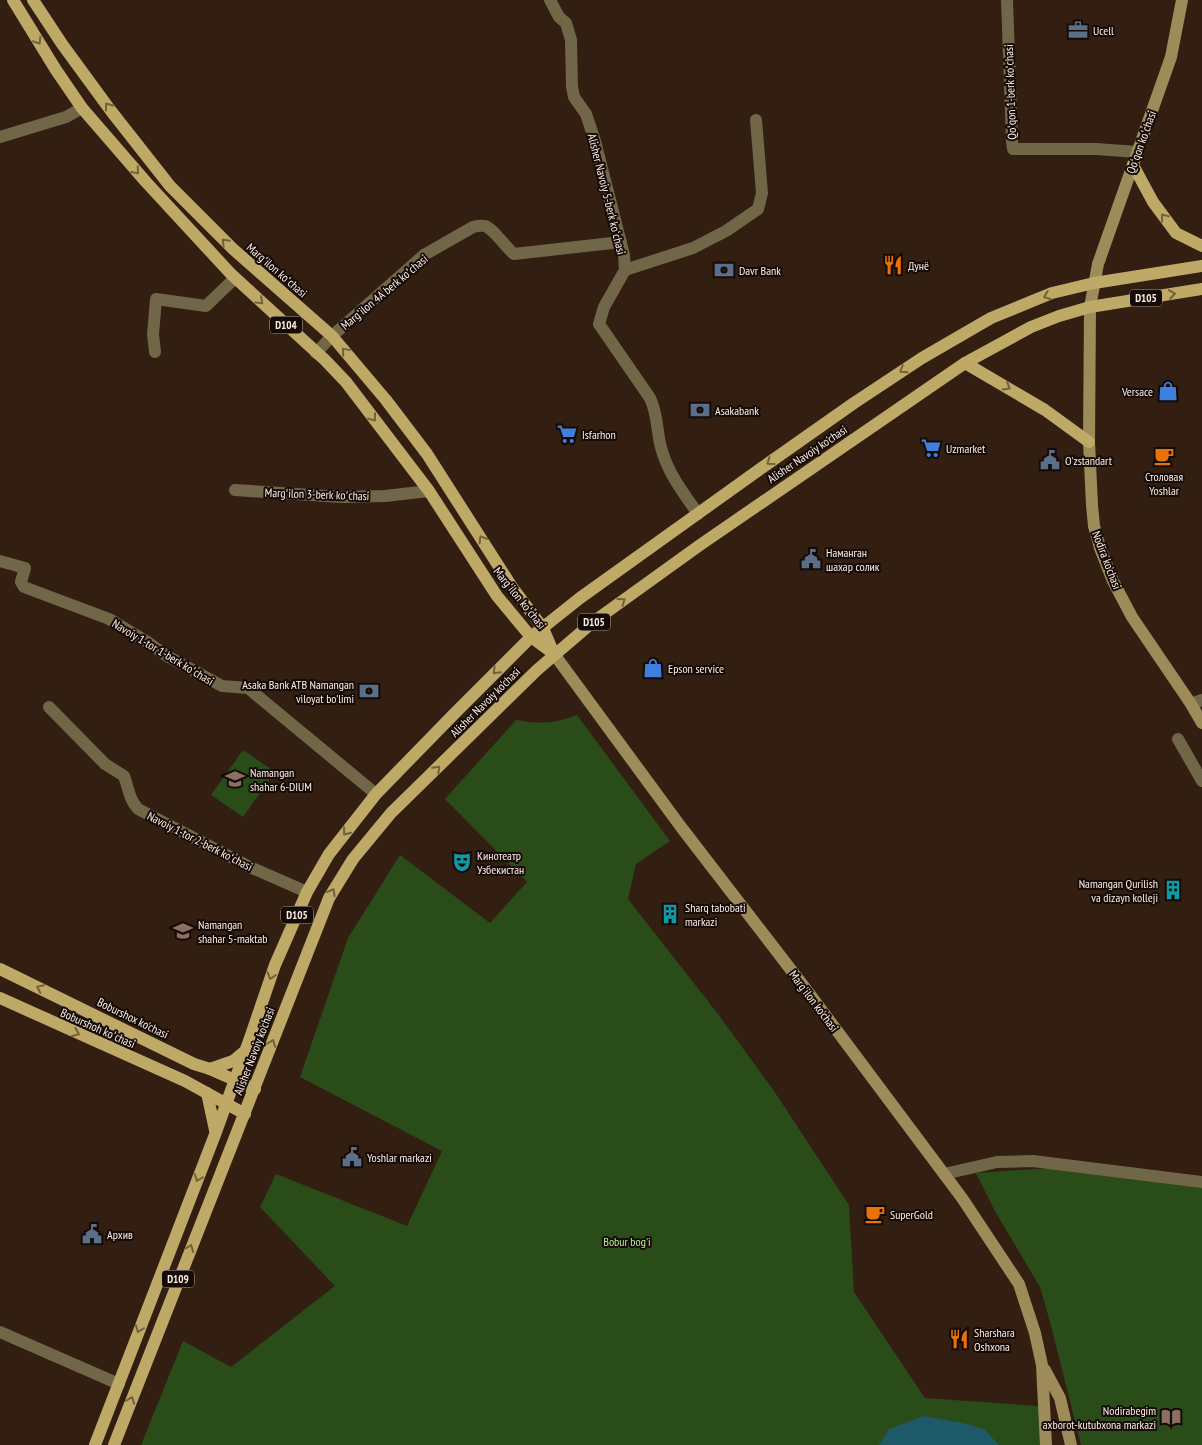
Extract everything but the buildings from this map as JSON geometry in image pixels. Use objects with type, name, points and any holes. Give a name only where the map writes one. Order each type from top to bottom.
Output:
[{"type":"main road","name":"Margʻilon koʻchasi","points":[[13,0],[82,108],[165,203],[236,278],[325,360],[346,382],[429,491],[497,596],[531,637],[554,654]]},
{"type":"main road","name":"Margʻilon koʻchasi","points":[[33,0],[62,44],[111,111],[170,186],[233,249],[332,336],[386,400],[427,454],[512,587],[543,628],[554,654]]},
{"type":"main road","name":"Qoʻqon koʻchasi","points":[[1094,283],[1098,264],[1171,58],[1182,0]]},
{"type":"main road","points":[[1133,165],[1153,202],[1176,233],[1202,246]]},
{"type":"main road","name":"D105","points":[[235,1080],[274,965],[307,892],[329,854],[376,794],[531,637],[580,598],[854,403],[922,358],[991,318],[1052,293],[1094,283],[1202,266]]},
{"type":"main road","name":"Nodira ko'chasi","points":[[1094,283],[1090,307],[1089,442],[1094,526],[1100,548],[1113,581],[1132,617],[1197,702],[1202,723]]},
{"type":"main road","name":"Alisher Navoiy ko'chasi","points":[[114,1445],[329,898],[346,868],[391,813],[554,654],[593,622],[700,545],[965,363],[1031,327],[1059,316],[1090,307],[1202,289]]},
{"type":"main road","points":[[965,363],[1045,410],[1089,442]]},
{"type":"main road","name":"Marg'ilon ko'chasi","points":[[554,654],[681,827],[976,1218],[1019,1284],[1035,1333],[1042,1365]]},
{"type":"main road","points":[[329,854],[346,868]]},
{"type":"main road","name":"Boburshox ko'chasi","points":[[0,969],[194,1064],[255,1089]]},
{"type":"main road","name":"Boburshoh koʻchasi","points":[[0,998],[185,1081],[207,1094]]},
{"type":"main road","points":[[210,1069],[233,1061],[245,1051]]},
{"type":"main road","points":[[225,1104],[235,1080]]},
{"type":"main road","points":[[207,1094],[244,1114]]},
{"type":"main road","points":[[207,1094],[216,1132]]},
{"type":"main road","name":"D109","points":[[95,1445],[216,1132],[225,1104]]},
{"type":"main road","points":[[1042,1365],[1046,1445]]},
{"type":"main road","points":[[1042,1365],[1060,1398],[1071,1445]]},
{"type":"street","name":"Alisher Navoiy 5-berk koʻchasi","points":[[550,0],[559,17],[566,24],[571,40],[574,97],[586,114],[595,142],[624,255],[625,270],[604,307],[599,324],[650,398],[655,408],[657,433],[663,455],[670,471],[698,514]]},
{"type":"street","name":"Qoʻqon 1-berk koʻchasi","points":[[1007,0],[1012,141],[1014,149],[1096,149],[1138,152]]},
{"type":"street","points":[[0,138],[66,117],[82,108]]},
{"type":"street","points":[[625,270],[693,248],[726,231],[758,209],[762,193],[756,120]]},
{"type":"street","name":"Margʻilon 4А berk koʻchasi","points":[[316,353],[332,336],[424,256],[473,227],[482,225],[488,227],[514,254],[621,242]]},
{"type":"street","points":[[155,352],[153,334],[156,299],[206,306],[236,278]]},
{"type":"street","name":"Margʻilon 3-berk koʻchasi","points":[[235,490],[341,497],[385,496],[429,491]]},
{"type":"street","name":"Navoiy 1-tor 1-berk koʻchasi","points":[[0,561],[26,568],[21,582],[24,587],[110,620],[167,656],[222,686],[248,688],[376,794]]},
{"type":"street","name":"Navoiy 1-tor 2-berk koʻchasi","points":[[49,707],[105,764],[124,776],[128,794],[132,803],[138,809],[250,867],[307,892]]},
{"type":"street","points":[[1178,739],[1202,781]]},
{"type":"street","points":[[944,1174],[998,1162],[1033,1161],[1202,1182]]},
{"type":"street","points":[[0,1332],[119,1384]]},
{"type":"green space","name":"Bobur bog'i","points":[[577,715],[670,841],[636,864],[628,899],[718,1014],[774,1091],[849,1205],[854,1292],[925,1398],[1039,1406],[1041,1445],[141,1445],[183,1341],[231,1367],[335,1286],[260,1207],[276,1174],[407,1226],[442,1151],[300,1077],[348,938],[400,855],[490,923],[527,882],[445,799],[516,720],[547,722]]},
{"type":"green space","points":[[243,750],[275,772],[243,817],[211,795]]},
{"type":"green space","points":[[1048,1168],[1202,1186],[1202,1445],[1081,1445],[1040,1287],[996,1213],[976,1173]]},
{"type":"water","points":[[924,1416],[968,1424],[985,1430],[999,1445],[879,1445],[889,1429]]},
{"type":"place","name":"Ucell","points":[[1078,30]]},
{"type":"place","name":"Дунё","points":[[893,265]]},
{"type":"place","name":"Davr Bank","points":[[724,270]]},
{"type":"place","name":"Versace","points":[[1168,391]]},
{"type":"place","name":"Asakabank","points":[[700,410]]},
{"type":"place","name":"Isfarhon","points":[[567,434]]},
{"type":"place","name":"Uzmarket","points":[[931,448]]},
{"type":"place","name":"Столовая Yoshlar","points":[[1164,456]]},
{"type":"place","name":"O'zstandart","points":[[1050,460]]},
{"type":"place","name":"Наманган шахар солик","points":[[811,559]]},
{"type":"place","name":"Epson service","points":[[653,668]]},
{"type":"place","name":"Asaka Bank ATB Namangan viloyat bo'limi","points":[[369,691]]},
{"type":"place","name":"Namangan shahar 6-DIUM","points":[[235,779]]},
{"type":"place","name":"Кинотеатр Узбекистан","points":[[462,862]]},
{"type":"place","name":"Namangan Qurilish va dizayn kolleji","points":[[1173,890]]},
{"type":"place","name":"Sharq tabobati markazi","points":[[670,914]]},
{"type":"place","name":"Namangan shahar 5-maktab","points":[[183,931]]},
{"type":"place","name":"Yoshlar markazi","points":[[352,1157]]},
{"type":"place","name":"SuperGold","points":[[875,1214]]},
{"type":"place","name":"Архив","points":[[92,1234]]},
{"type":"place","name":"Sharshara Oshxona","points":[[959,1339]]},
{"type":"place","name":"Nodirabegim axborot-kutubxona markazi","points":[[1171,1417]]}]
